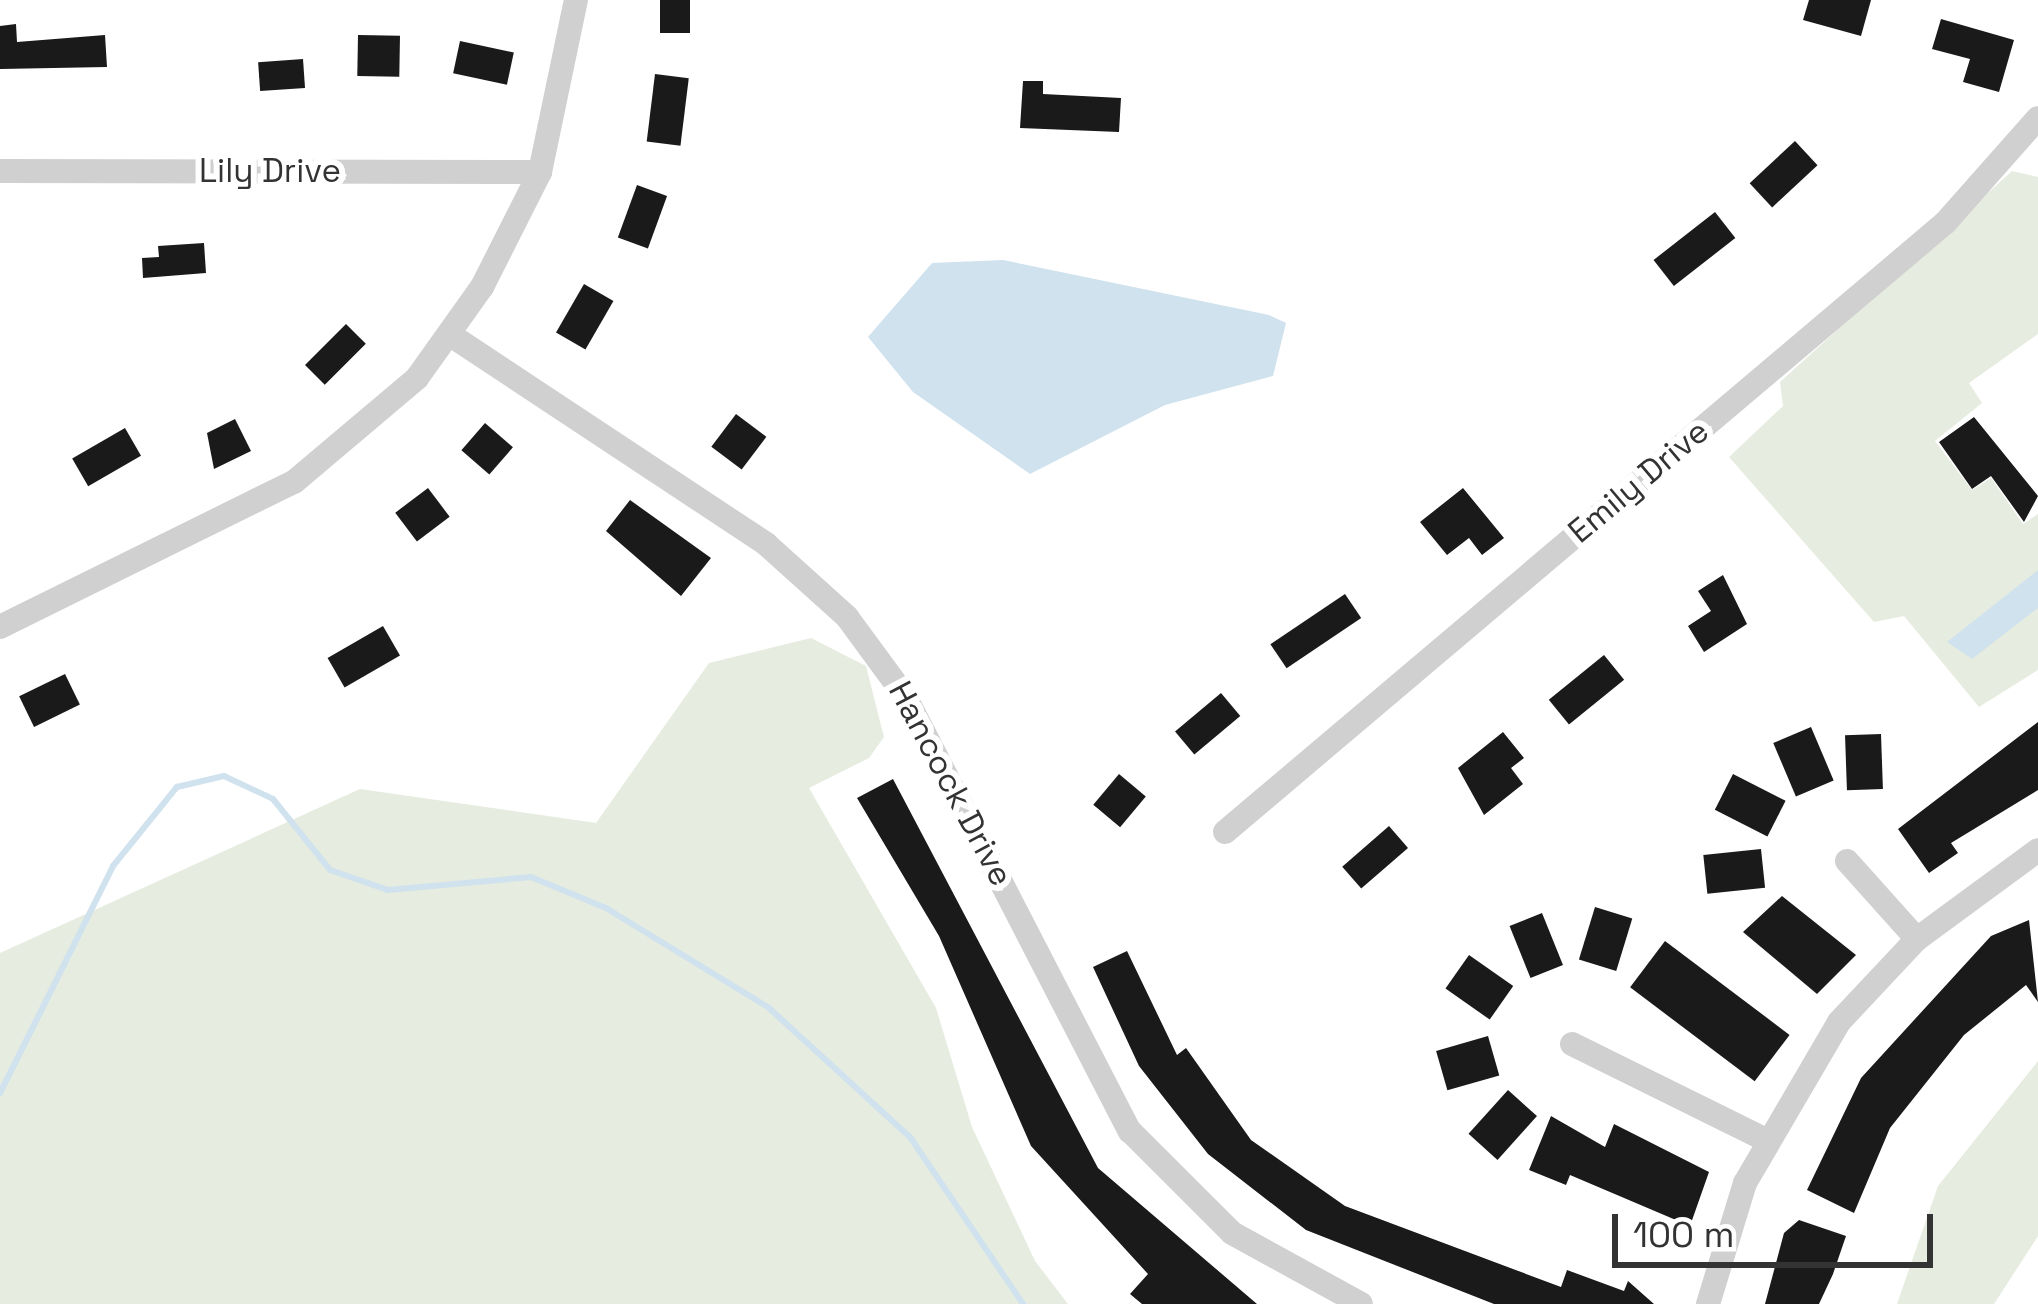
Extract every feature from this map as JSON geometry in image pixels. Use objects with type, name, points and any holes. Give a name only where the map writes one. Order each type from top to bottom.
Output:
[{"type":"street","points":[[0,627],[294,482],[379,418],[452,335],[540,172],[571,65],[575,0]]},
{"type":"street","name":"Emily Drive","points":[[1225,832],[1945,223],[2038,118]]},
{"type":"street","name":"Lily Drive","points":[[0,170],[540,172]]},
{"type":"street","name":"Hancock Drive","points":[[452,335],[766,544],[848,617],[905,696],[1130,1131],[1232,1233],[1361,1304]]},
{"type":"street","points":[[1708,1304],[1766,1140],[1839,1022],[1917,939],[2038,850]]},
{"type":"street","points":[[1847,861],[1917,939]]},
{"type":"street","points":[[1572,1044],[1766,1140]]},
{"type":"shaded area","points":[[2012,171],[2038,177],[2038,334],[1969,383],[1982,403],[1935,441],[1972,490],[1991,478],[2023,524],[2038,514],[2038,670],[1979,707],[1904,616],[1874,622],[1729,457],[1783,406],[1780,382]]},
{"type":"shaded area","points":[[811,638],[866,666],[884,737],[869,758],[809,788],[936,1008],[972,1127],[1035,1261],[1068,1304],[0,1304],[0,953],[360,789],[596,823],[709,663]]},
{"type":"shaded area","points":[[2038,1061],[2038,1236],[1994,1304],[1897,1304],[1938,1186]]},
{"type":"water","points":[[1003,260],[1269,315],[1286,323],[1273,376],[1165,405],[1030,474],[913,392],[868,337],[932,263]]},
{"type":"water","points":[[2038,570],[2038,608],[1972,659],[1947,642]]},
{"type":"building","points":[[660,0],[690,0],[690,33],[660,33]]},
{"type":"building","points":[[1809,0],[1871,0],[1861,36],[1803,20]]},
{"type":"building","points":[[1941,19],[2014,40],[1999,92],[1963,82],[1970,59],[1932,49]]},
{"type":"building","points":[[16,24],[17,42],[105,35],[107,67],[0,69],[0,26]]},
{"type":"building","points":[[358,35],[400,36],[399,77],[357,76]]},
{"type":"building","points":[[460,41],[514,52],[507,85],[453,73]]},
{"type":"building","points":[[303,59],[305,88],[260,91],[258,62]]},
{"type":"building","points":[[655,74],[689,78],[680,146],[647,141]]},
{"type":"building","points":[[1023,81],[1043,81],[1043,94],[1121,98],[1119,132],[1020,128]]},
{"type":"building","points":[[1795,141],[1818,165],[1772,207],[1750,183]]},
{"type":"building","points":[[637,185],[667,196],[648,249],[618,238]]},
{"type":"building","points":[[1715,212],[1735,238],[1674,286],[1654,260]]},
{"type":"building","points":[[204,243],[206,273],[143,278],[142,258],[159,257],[158,246]]},
{"type":"building","points":[[584,284],[613,301],[585,349],[556,332]]},
{"type":"building","points":[[346,324],[366,344],[325,385],[305,365]]},
{"type":"building","points":[[736,414],[766,437],[742,470],[711,447]]},
{"type":"building","points":[[1974,417],[2038,496],[2024,522],[1991,476],[1972,489],[1939,442]]},
{"type":"building","points":[[235,419],[251,451],[214,469],[207,433]]},
{"type":"building","points":[[485,423],[513,447],[489,474],[461,450]]},
{"type":"building","points":[[125,428],[141,456],[88,486],[72,458]]},
{"type":"building","points":[[428,488],[450,517],[417,541],[395,513]]},
{"type":"building","points":[[1463,488],[1504,538],[1482,555],[1469,538],[1447,555],[1420,522]]},
{"type":"building","points":[[630,500],[711,558],[681,596],[606,531]]},
{"type":"building","points":[[1723,575],[1747,624],[1704,652],[1688,626],[1711,611],[1698,591]]},
{"type":"building","points":[[1345,594],[1361,618],[1287,668],[1270,644]]},
{"type":"building","points":[[383,626],[400,655],[345,687],[328,658]]},
{"type":"building","points":[[1604,655],[1624,680],[1569,725],[1549,700]]},
{"type":"building","points":[[65,674],[80,705],[34,727],[19,696]]},
{"type":"building","points":[[1221,693],[1240,716],[1194,755],[1175,732]]},
{"type":"building","points":[[2038,722],[2038,790],[1951,843],[1958,853],[1929,873],[1898,829]]},
{"type":"building","points":[[1811,727],[1834,780],[1796,796],[1773,743]]},
{"type":"building","points":[[1503,732],[1524,758],[1511,768],[1523,784],[1484,815],[1458,768]]},
{"type":"building","points":[[1881,734],[1883,789],[1847,790],[1845,735]]},
{"type":"building","points":[[1119,774],[1146,796],[1120,827],[1093,805]]},
{"type":"building","points":[[1733,774],[1786,801],[1767,836],[1715,810]]},
{"type":"building","points":[[893,779],[1098,1168],[1257,1304],[1142,1304],[1130,1294],[1148,1274],[1031,1146],[939,936],[857,798]]},
{"type":"building","points":[[1389,826],[1408,848],[1361,889],[1342,867]]},
{"type":"building","points":[[1761,849],[1765,888],[1707,894],[1703,855]]},
{"type":"building","points":[[1782,896],[1856,955],[1817,994],[1743,932]]},
{"type":"building","points":[[1595,907],[1632,918],[1616,971],[1579,960]]},
{"type":"building","points":[[1542,913],[1563,965],[1531,978],[1510,926]]},
{"type":"building","points":[[2029,920],[2038,1002],[2026,985],[1964,1035],[1890,1128],[1854,1213],[1807,1190],[1861,1078],[1991,936]]},
{"type":"building","points":[[1665,941],[1790,1035],[1755,1081],[1630,987]]},
{"type":"building","points":[[1127,951],[1177,1055],[1186,1048],[1251,1140],[1345,1206],[1561,1287],[1567,1270],[1624,1291],[1628,1281],[1654,1304],[1494,1304],[1306,1230],[1208,1154],[1139,1066],[1093,967]]},
{"type":"building","points":[[1469,955],[1513,986],[1490,1020],[1445,989]]},
{"type":"building","points":[[1488,1036],[1499,1075],[1447,1090],[1436,1051]]},
{"type":"building","points":[[1508,1090],[1537,1116],[1498,1160],[1469,1134]]},
{"type":"building","points":[[1551,1116],[1605,1147],[1614,1124],[1709,1172],[1690,1226],[1570,1175],[1566,1185],[1529,1170]]},
{"type":"building","points":[[1799,1220],[1846,1236],[1833,1274],[1819,1304],[1765,1304],[1784,1233]]},
{"type":"waterway","points":[[0,1093],[113,866],[177,787],[224,776],[273,799],[330,870],[388,890],[531,877],[606,908],[769,1008],[910,1137],[1023,1304]]}]
